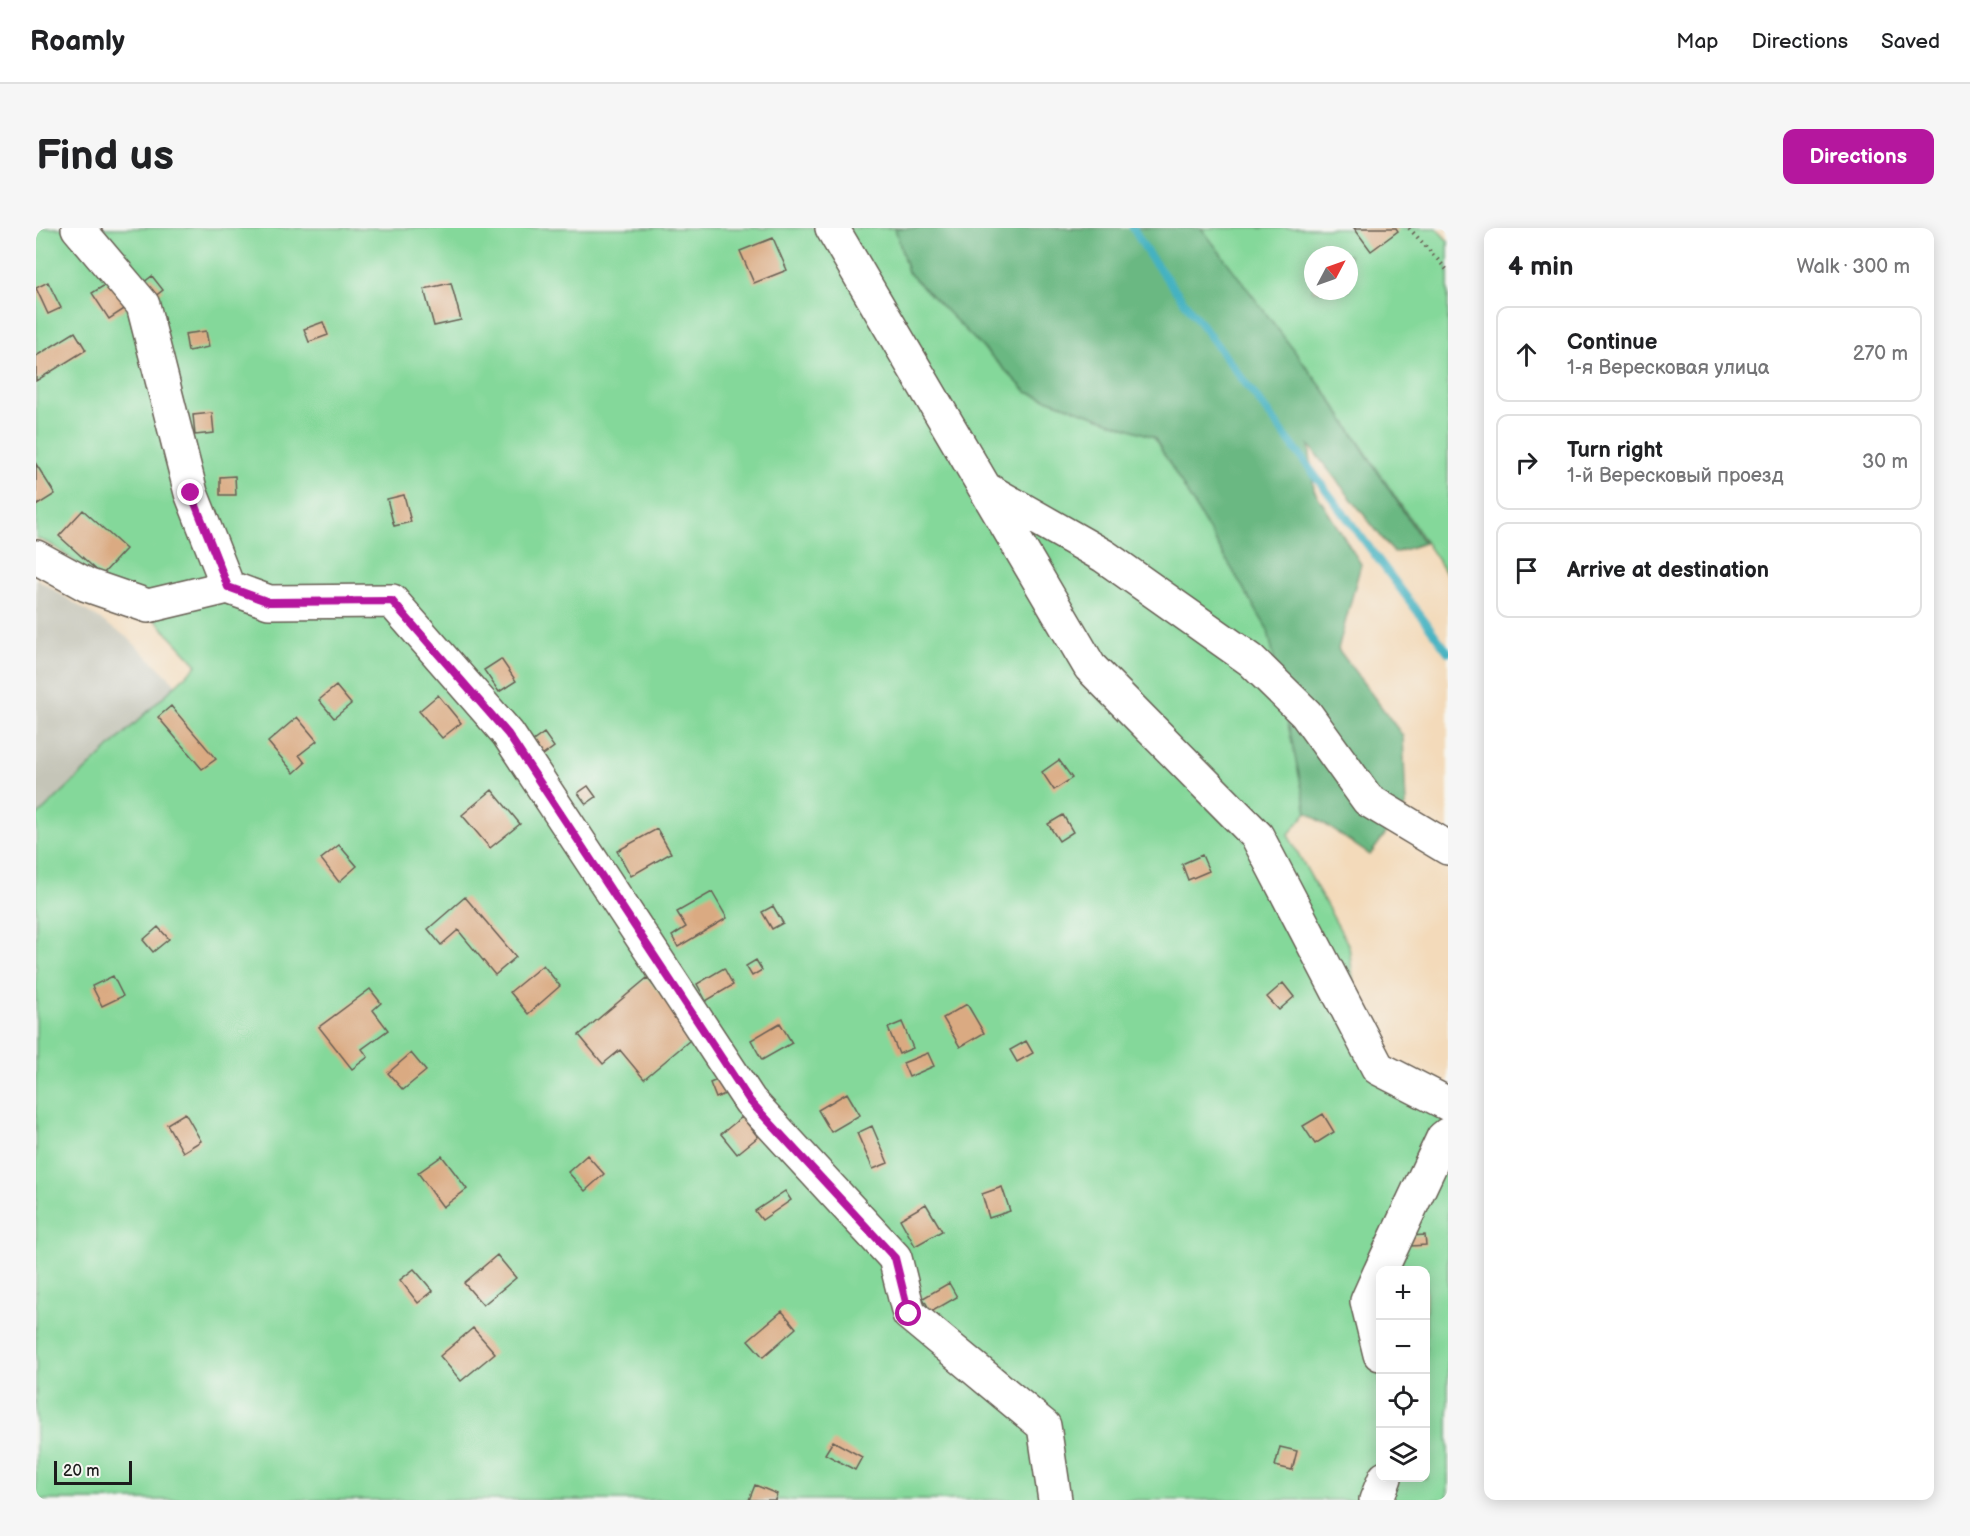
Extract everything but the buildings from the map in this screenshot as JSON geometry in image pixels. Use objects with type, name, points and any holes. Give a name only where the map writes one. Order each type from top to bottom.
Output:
[{"type":"lane","points":[[78,228],[143,305],[191,493],[228,587]]},
{"type":"lane","points":[[832,228],[1090,667],[1257,836],[1378,1068],[1448,1104]]},
{"type":"lane","points":[[984,488],[1104,556],[1251,660],[1306,714],[1368,800],[1448,848]]},
{"type":"lane","points":[[36,557],[87,585],[148,606],[228,587],[269,602],[392,601],[508,734],[750,1101],[895,1258],[909,1314],[1044,1426],[1055,1500]]},
{"type":"lane","points":[[1383,1266],[1443,1138],[1448,1134]]},
{"type":"lane","points":[[1376,1282],[1367,1301],[1376,1338]]},
{"type":"lane","points":[[1376,1500],[1383,1482]]},
{"type":"path","points":[[1409,228],[1448,271]]},
{"type":"shaded area","points":[[36,578],[127,637],[178,686],[36,817]]},
{"type":"green space","points":[[36,228],[895,228],[908,272],[1027,392],[1154,437],[1268,630],[1307,812],[1288,835],[1349,946],[1363,1062],[1448,1124],[1448,1500],[36,1500],[36,817],[197,665],[156,621],[52,545],[36,538]]},
{"type":"green space","points":[[895,228],[1201,228],[1206,234],[1329,397],[1424,543],[1394,553],[1309,445],[1314,490],[1361,564],[1338,649],[1403,736],[1406,806],[1370,855],[1307,812],[1268,630],[1154,437],[1027,392],[908,272]]},
{"type":"green space","points":[[1201,228],[1436,228],[1448,241],[1448,576],[1329,397]]},
{"type":"waterway","points":[[1133,228],[1149,255],[1448,652]]},
{"type":"route","points":[[191,493],[228,587],[269,602],[392,601],[508,734],[750,1101],[895,1258],[909,1314]]}]
